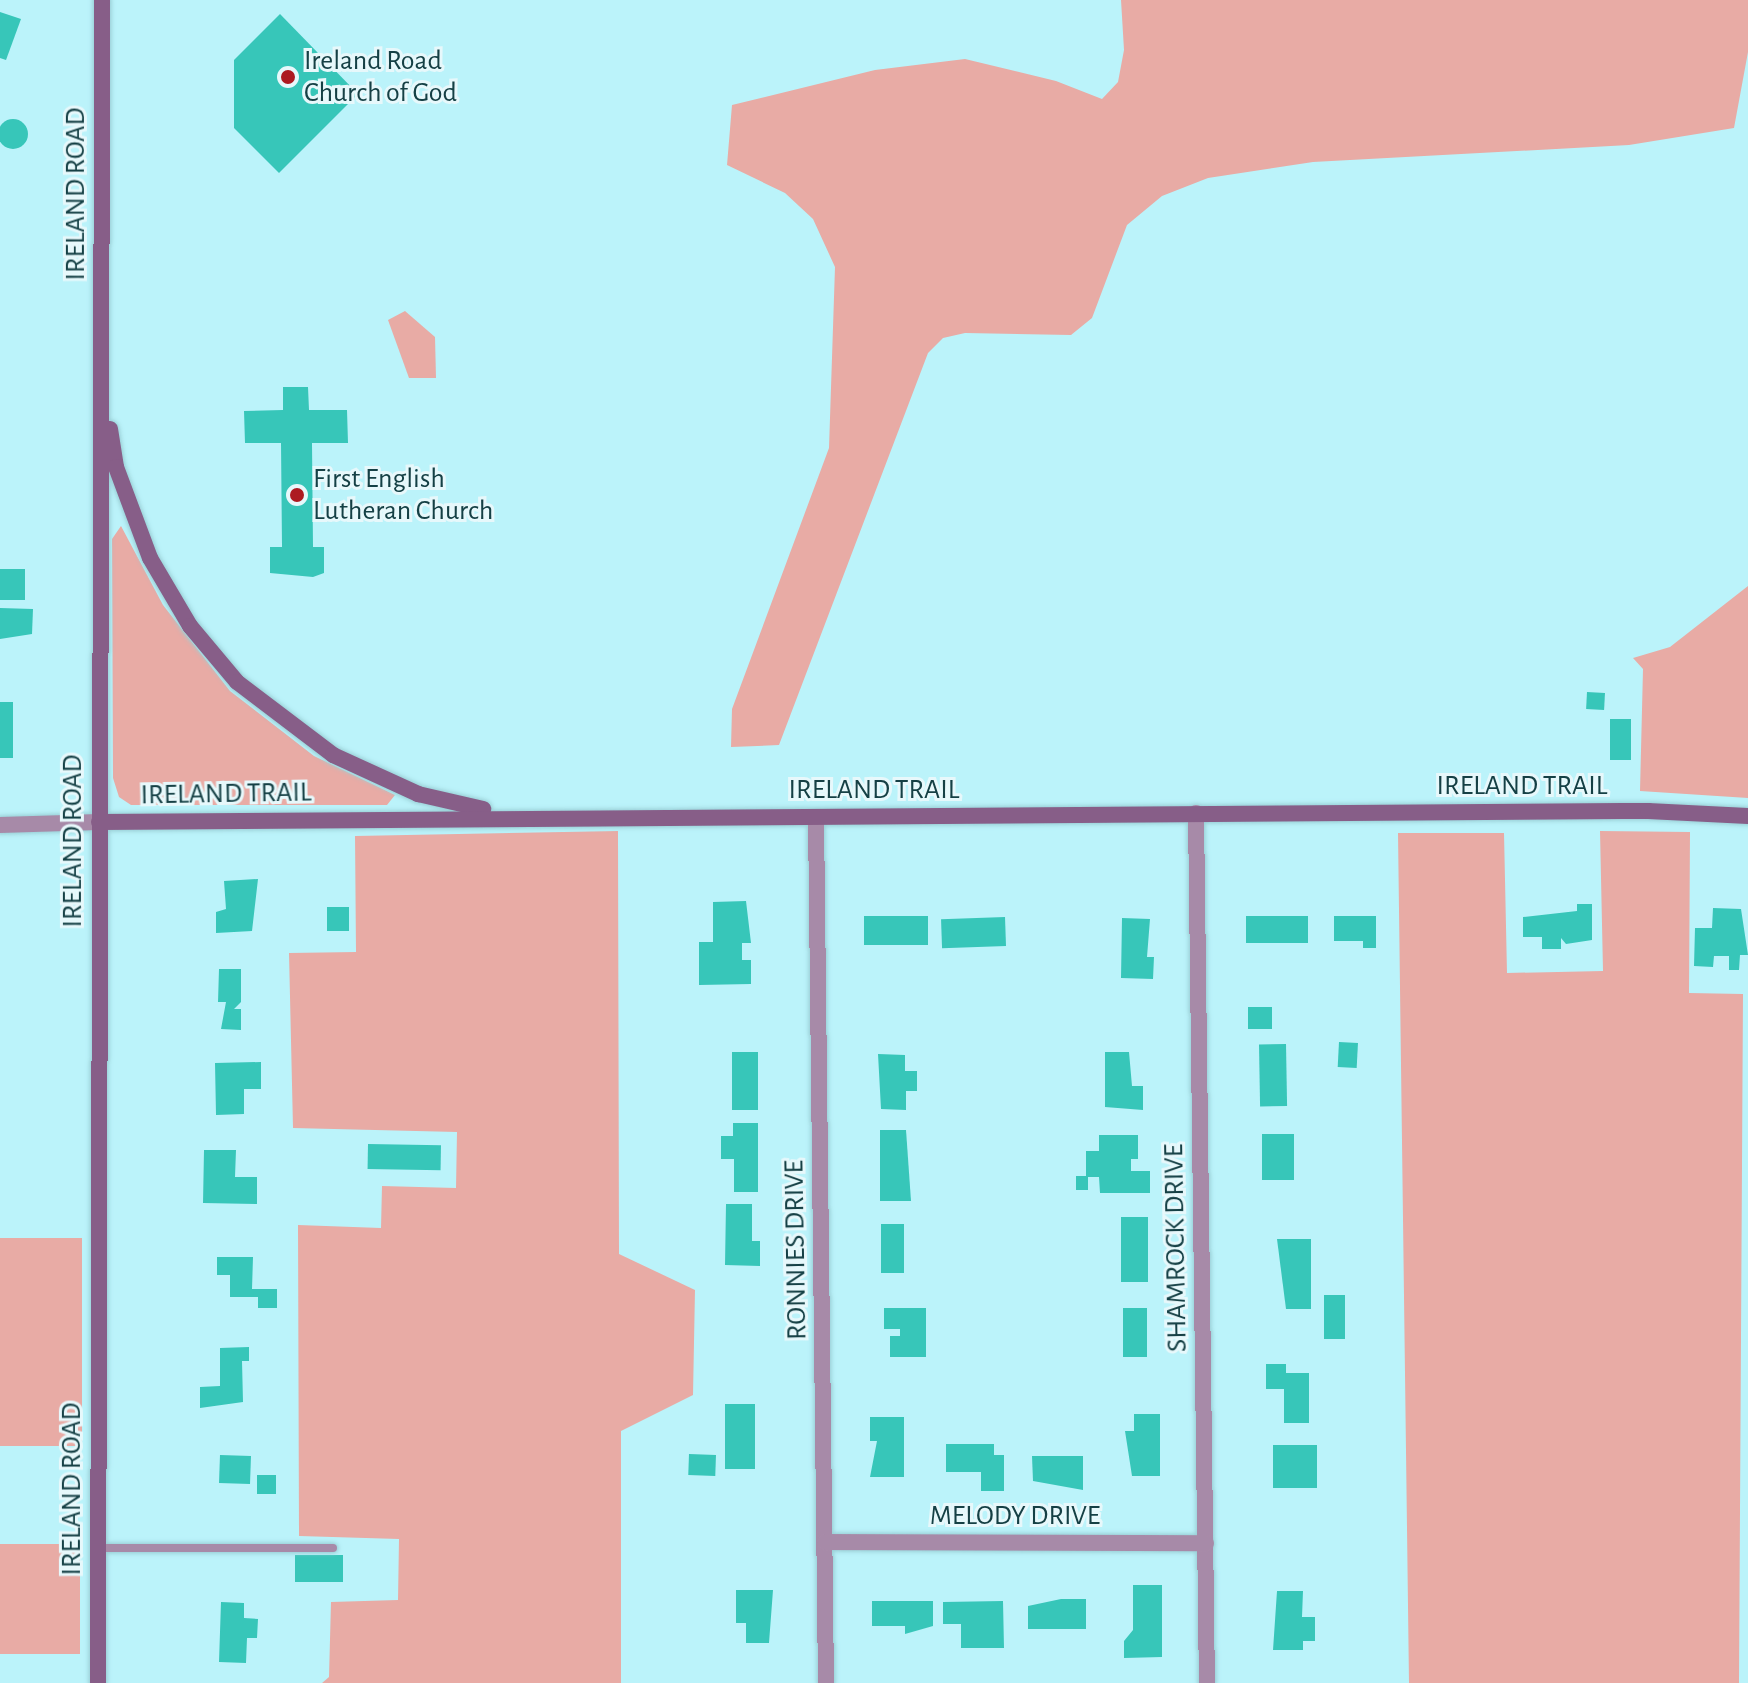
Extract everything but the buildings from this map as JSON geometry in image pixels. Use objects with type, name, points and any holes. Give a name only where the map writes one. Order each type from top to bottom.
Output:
[{"type":"main road","name":"IRELAND ROAD","points":[[98,1683],[102,0]]},
{"type":"main road","points":[[103,386],[116,467],[150,558],[190,626],[237,682],[298,733],[377,777],[461,805],[524,816]]},
{"type":"main road","name":"IRELAND TRAIL","points":[[99,822],[524,816],[1196,813],[1748,816]]},
{"type":"street","name":"SHAMROCK DRIVE","points":[[1196,813],[1207,1683]]},
{"type":"street","name":"RONNIES DRIVE","points":[[816,817],[826,1683]]},
{"type":"street","name":"IRELAND TRAIL","points":[[0,825],[99,822]]},
{"type":"street","name":"MELODY DRIVE","points":[[825,1542],[1206,1543]]},
{"type":"lane","points":[[98,1548],[333,1548]]},
{"type":"shaded area","points":[[1121,0],[1748,0],[1748,52],[1734,128],[1629,145],[1313,162],[1208,178],[1162,196],[1127,225],[1092,318],[1071,335],[965,333],[943,338],[928,353],[779,745],[731,747],[732,709],[829,448],[835,267],[813,219],[785,193],[727,165],[732,105],[875,70],[965,59],[1056,81],[1102,99],[1118,82],[1124,50]]},
{"type":"shaded area","points":[[405,311],[435,337],[436,378],[409,378],[388,320]]},
{"type":"shaded area","points":[[121,526],[163,605],[230,691],[314,756],[395,795],[387,805],[131,805],[119,797],[113,778],[112,539]]},
{"type":"shaded area","points":[[1748,586],[1748,798],[1640,791],[1643,669],[1633,658],[1670,647]]},
{"type":"shaded area","points":[[618,831],[619,1254],[695,1290],[693,1395],[621,1431],[621,1683],[322,1683],[329,1677],[331,1602],[398,1600],[399,1539],[299,1536],[298,1225],[381,1228],[382,1186],[456,1188],[457,1132],[293,1128],[289,953],[356,952],[355,836]]},
{"type":"shaded area","points":[[1600,831],[1690,832],[1689,993],[1743,994],[1739,1683],[1409,1683],[1398,833],[1504,833],[1507,973],[1603,971]]},
{"type":"shaded area","points":[[0,1238],[82,1238],[82,1446],[0,1446]]},
{"type":"shaded area","points":[[0,1544],[80,1544],[80,1654],[0,1654]]},
{"type":"place","name":"Ireland Road Church of God","points":[[288,77]]},
{"type":"place","name":"First English Lutheran Church","points":[[297,495]]}]
